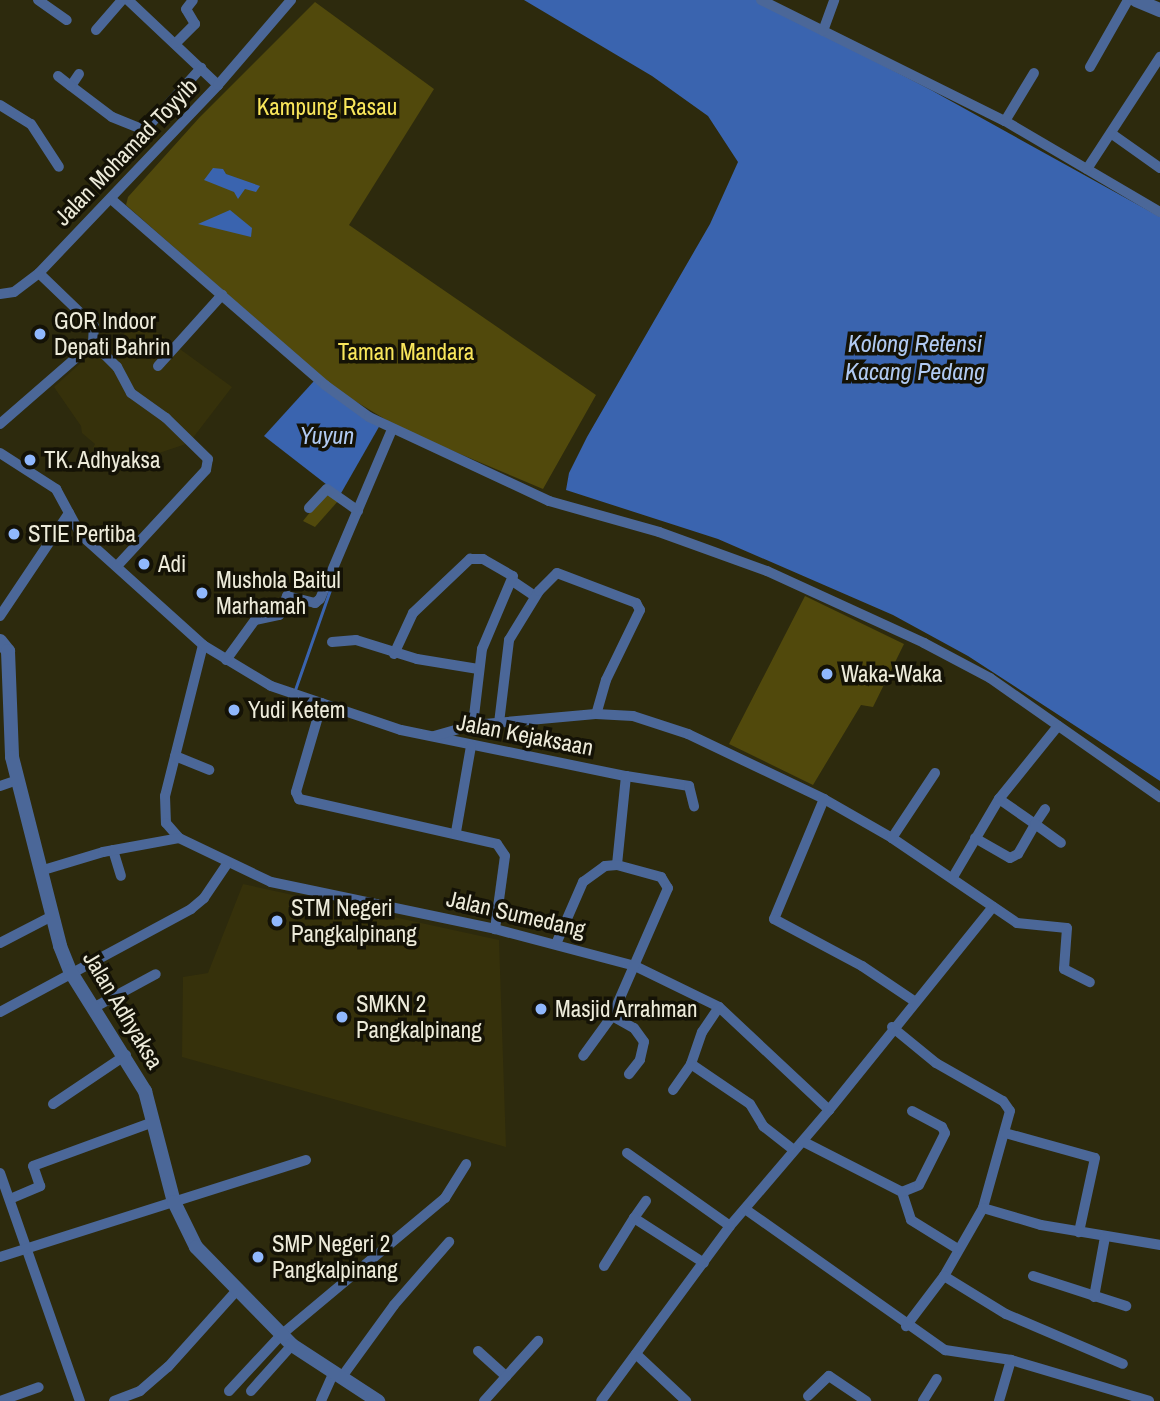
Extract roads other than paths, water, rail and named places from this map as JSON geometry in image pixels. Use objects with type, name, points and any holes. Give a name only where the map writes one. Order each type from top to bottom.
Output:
[{"type":"street","points":[[96,30],[122,0]]},
{"type":"street","points":[[128,0],[218,85]]},
{"type":"street","points":[[176,43],[195,24],[186,9],[192,0]]},
{"type":"street","name":"Jalan Mohamad Toyyib","points":[[0,294],[14,292],[39,273],[218,85],[291,0]]},
{"type":"street","points":[[761,0],[1005,121],[1160,212]]},
{"type":"street","points":[[783,12],[790,0]]},
{"type":"street","points":[[823,31],[834,0]]},
{"type":"street","points":[[1090,66],[1128,0]]},
{"type":"street","points":[[1136,0],[1160,10]]},
{"type":"street","points":[[46,2],[67,20]]},
{"type":"street","points":[[1087,169],[1160,57]]},
{"type":"street","points":[[58,76],[112,117],[145,130],[201,68]]},
{"type":"street","points":[[1005,121],[1034,73]]},
{"type":"street","points":[[71,86],[79,74]]},
{"type":"street","points":[[0,105],[17,111],[30,124],[59,167]]},
{"type":"street","points":[[1112,134],[1160,168]]},
{"type":"street","points":[[111,199],[326,385],[392,429],[550,501],[659,532],[790,581],[990,678],[1160,797]]},
{"type":"street","points":[[0,424],[93,343],[94,326],[39,273]]},
{"type":"street","points":[[158,366],[222,295]]},
{"type":"street","points":[[93,343],[117,367],[136,399],[166,418],[209,461],[117,566]]},
{"type":"street","points":[[226,660],[255,620],[279,615],[286,596],[315,603],[320,599],[392,429]]},
{"type":"street","points":[[0,453],[56,489],[81,534],[203,645],[163,809],[166,823],[178,838],[113,850],[40,871]]},
{"type":"street","points":[[309,508],[327,489],[358,511]]},
{"type":"street","points":[[0,616],[69,513]]},
{"type":"street","points":[[394,654],[412,613],[470,559],[483,559],[513,576],[514,582],[488,631],[478,669],[473,725]]},
{"type":"street","points":[[499,723],[509,639],[550,579],[565,573],[636,603],[640,610],[606,680],[596,714]]},
{"type":"street","points":[[514,582],[536,596]]},
{"type":"street","points":[[331,642],[356,640],[394,654],[478,669]]},
{"type":"street","name":"Jalan Adhyaksa","points":[[0,641],[8,651],[4,713],[17,780],[52,916],[71,971],[127,1055],[145,1091],[174,1202],[196,1247],[286,1340],[377,1401]]},
{"type":"street","name":"Jalan Kejaksaan","points":[[203,645],[271,686],[322,703],[431,737],[688,786],[694,806]]},
{"type":"street","points":[[322,703],[296,792],[299,799],[456,832],[503,850],[495,929]]},
{"type":"street","points":[[431,737],[473,725],[596,714],[633,716],[688,734],[824,799],[892,838],[1017,923],[1067,928],[1070,936],[1064,969],[1090,982]]},
{"type":"street","points":[[953,877],[999,799],[1058,726]]},
{"type":"street","points":[[456,832],[471,746]]},
{"type":"street","points":[[175,756],[209,770]]},
{"type":"street","points":[[892,838],[935,774]]},
{"type":"street","points":[[617,865],[626,776]]},
{"type":"street","points":[[0,786],[17,780]]},
{"type":"street","points":[[824,799],[774,919],[862,966],[914,1001]]},
{"type":"street","points":[[999,799],[1061,843]]},
{"type":"street","points":[[975,838],[1014,858],[1045,809]]},
{"type":"street","name":"Jalan Sumedang","points":[[178,838],[227,864],[304,890],[495,929],[635,965],[719,1007],[829,1110]]},
{"type":"street","points":[[113,850],[121,876]]},
{"type":"street","points":[[0,1012],[71,971],[191,909],[204,898],[227,864]]},
{"type":"street","points":[[556,944],[583,882],[605,866],[617,865],[661,877],[668,888],[612,1016],[583,1056]]},
{"type":"street","points":[[601,1401],[730,1226],[829,1110],[892,1027],[993,906]]},
{"type":"street","points":[[0,943],[52,916]]},
{"type":"street","points":[[95,1007],[156,974]]},
{"type":"street","points":[[673,1090],[691,1064],[702,1032],[719,1007]]},
{"type":"street","points":[[612,1016],[634,1028],[644,1042],[640,1060],[629,1074]]},
{"type":"street","points":[[892,1027],[936,1063],[1007,1104],[1010,1111],[983,1208],[944,1276],[906,1326]]},
{"type":"street","points":[[53,1104],[127,1055]]},
{"type":"street","points":[[691,1064],[750,1104],[764,1126],[799,1146],[902,1192],[919,1185],[945,1133],[942,1127],[912,1111]]},
{"type":"street","points":[[10,1199],[40,1186],[33,1166],[153,1122]]},
{"type":"street","points":[[1005,1133],[1095,1158],[1079,1232]]},
{"type":"street","points":[[626,1153],[730,1226]]},
{"type":"street","points":[[0,1257],[306,1160]]},
{"type":"street","points":[[229,1391],[439,1204],[466,1164]]},
{"type":"street","points":[[0,1173],[29,1248],[80,1401]]},
{"type":"street","points":[[902,1192],[911,1220],[958,1250]]},
{"type":"street","points":[[604,1266],[646,1201]]},
{"type":"street","points":[[983,1208],[1079,1232],[1160,1245]]},
{"type":"street","points":[[745,1209],[906,1326],[950,1353],[1011,1360],[1149,1401]]},
{"type":"street","points":[[634,1218],[704,1263]]},
{"type":"street","points":[[1094,1297],[1105,1237]]},
{"type":"street","points":[[321,1401],[337,1376],[449,1241]]},
{"type":"street","points":[[944,1276],[1006,1314],[1123,1364]]},
{"type":"street","points":[[1033,1276],[1126,1306]]},
{"type":"street","points":[[114,1401],[140,1391],[168,1367],[237,1290]]},
{"type":"street","points":[[251,1391],[286,1340]]},
{"type":"street","points":[[484,1401],[538,1341]]},
{"type":"street","points":[[478,1351],[506,1376]]},
{"type":"street","points":[[636,1354],[686,1401]]},
{"type":"street","points":[[999,1401],[1011,1360]]},
{"type":"street","points":[[808,1396],[830,1376],[861,1400]]},
{"type":"street","points":[[923,1401],[937,1379]]},
{"type":"street","points":[[0,1401],[39,1387]]},
{"type":"water","name":"Kolong Retensi Kacang Pedang","points":[[524,0],[756,0],[931,90],[1160,217],[1160,781],[968,656],[893,615],[718,539],[566,490],[569,473],[587,437],[710,224],[738,162],[708,116],[652,76]]},
{"type":"water","points":[[213,168],[223,169],[226,174],[260,186],[256,192],[245,189],[238,199],[234,192],[204,180]]},
{"type":"water","points":[[230,210],[252,228],[251,237],[198,224]]},
{"type":"water","name":"Yuyun","points":[[314,381],[380,425],[340,495],[264,436]]},
{"type":"waterway","points":[[295,690],[331,587]]},
{"type":"place","name":"GOR Indoor Depati Bahrin","points":[[40,334]]},
{"type":"place","name":"TK. Adhyaksa","points":[[30,460]]},
{"type":"place","name":"STIE Pertiba","points":[[14,534]]},
{"type":"place","name":"Adi","points":[[144,564]]},
{"type":"place","name":"Mushola Baitul Marhamah","points":[[202,593]]},
{"type":"place","name":"Waka-Waka","points":[[827,674]]},
{"type":"place","name":"Yudi Ketem","points":[[234,710]]},
{"type":"place","name":"STM Negeri Pangkalpinang","points":[[277,921]]},
{"type":"place","name":"Masjid Arrahman","points":[[541,1009]]},
{"type":"place","name":"SMKN 2 Pangkalpinang","points":[[342,1017]]},
{"type":"place","name":"SMP Negeri 2 Pangkalpinang","points":[[258,1257]]},
{"type":"park label","name":"Kampung Rasau","points":[[327,107]]},
{"type":"park label","name":"Taman Mandara","points":[[406,352]]}]
